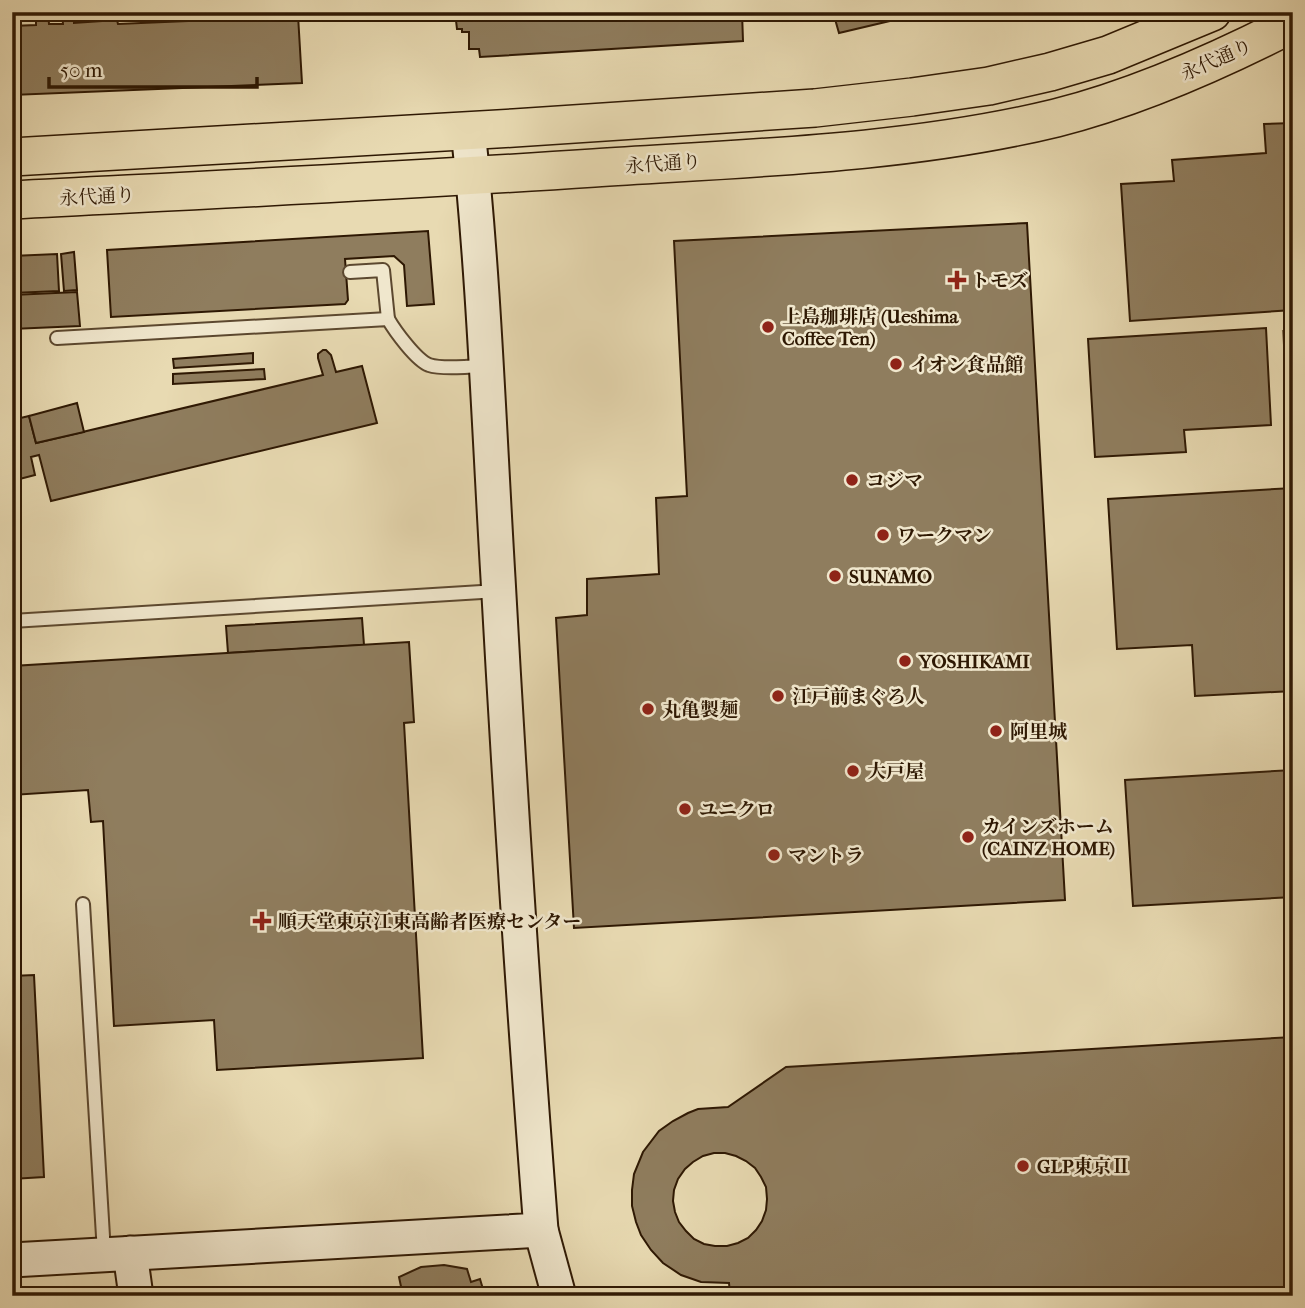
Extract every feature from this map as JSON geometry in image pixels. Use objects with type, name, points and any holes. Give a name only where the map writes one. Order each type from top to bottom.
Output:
[{"type":"main road","points":[[12,157],[815,108],[912,97],[989,86],[1049,72],[1108,55],[1212,12]]},
{"type":"main road","name":"永代通り","points":[[12,200],[473,176],[819,153],[923,142],[990,132],[1058,117],[1115,99],[1173,78],[1293,23]]},
{"type":"street","points":[[468,130],[523,996],[541,1230],[559,1296]]},
{"type":"street","points":[[12,1260],[541,1230]]},
{"type":"street","points":[[117,1254],[136,1296]]},
{"type":"lane","points":[[350,272],[383,270],[388,319],[401,339],[428,365],[465,368],[485,365]]},
{"type":"lane","points":[[57,338],[388,319]]},
{"type":"lane","points":[[12,621],[499,591]]},
{"type":"lane","points":[[83,904],[117,1254]]},
{"type":"shaded area","points":[[1283,331],[1293,331],[1293,415],[1289,415]]},
{"type":"building","points":[[36,12],[48,12],[49,24],[63,24],[62,12],[74,12],[74,23],[117,20],[118,24],[211,20],[211,12],[241,12],[241,18],[298,15],[302,83],[12,95],[12,26],[36,25]]},
{"type":"building","points":[[455,12],[742,12],[743,41],[480,57],[479,49],[469,49],[469,32],[457,29]]},
{"type":"building","points":[[833,12],[928,12],[839,33]]},
{"type":"building","points":[[1293,123],[1293,310],[1130,321],[1121,184],[1174,181],[1172,160],[1266,153],[1264,124]]},
{"type":"building","name":"SUNAMO","points":[[1027,223],[1065,900],[574,928],[556,618],[587,615],[587,579],[659,574],[656,498],[687,496],[674,241]]},
{"type":"building","points":[[428,231],[434,304],[407,306],[404,265],[394,256],[345,259],[348,300],[345,304],[111,317],[107,250]]},
{"type":"building","points":[[74,252],[77,290],[64,291],[61,254]]},
{"type":"building","points":[[57,254],[59,291],[12,293],[12,256]]},
{"type":"building","points":[[77,292],[80,326],[12,329],[12,295]]},
{"type":"building","points":[[1266,328],[1271,425],[1184,430],[1186,452],[1095,457],[1088,339]]},
{"type":"building","points":[[323,350],[331,355],[336,372],[362,366],[377,423],[51,501],[39,455],[31,457],[35,475],[12,481],[12,420],[29,416],[36,443],[323,375],[318,354]]},
{"type":"building","points":[[253,353],[253,363],[174,368],[173,359]]},
{"type":"building","points":[[264,369],[265,379],[173,384],[173,374]]},
{"type":"building","points":[[77,403],[84,432],[36,443],[29,416]]},
{"type":"building","points":[[1293,488],[1293,691],[1195,696],[1192,645],[1117,649],[1108,499]]},
{"type":"building","points":[[362,618],[364,645],[228,653],[226,626]]},
{"type":"building","name":"順天堂東京江東高齢者医療センター","points":[[409,642],[414,722],[404,723],[423,1058],[217,1070],[214,1020],[114,1026],[103,821],[91,822],[88,790],[12,795],[12,666]]},
{"type":"building","points":[[1293,770],[1293,897],[1133,906],[1125,780]]},
{"type":"building","points":[[34,975],[44,1177],[12,1179],[12,976]]},
{"type":"building","name":"GLP東京Ⅱ","points":[[1293,1037],[1293,1296],[691,1296],[730,1294],[729,1283],[701,1282],[681,1275],[663,1263],[641,1235],[632,1206],[632,1190],[634,1174],[643,1152],[659,1131],[673,1121],[698,1109],[728,1107],[786,1067]],"holes":[[[725,1153],[736,1156],[755,1168],[766,1187],[766,1210],[762,1221],[748,1238],[727,1246],[715,1246],[694,1239],[679,1222],[673,1201],[674,1190],[678,1179],[693,1162],[703,1156]]]},
{"type":"building","points":[[444,1265],[467,1269],[471,1282],[480,1279],[485,1296],[403,1296],[399,1277],[421,1267]]},
{"type":"place","name":"トモズ","points":[[957,280]]},
{"type":"place","name":"上島珈琲店 (Ueshima Coffee Ten)","points":[[768,327]]},
{"type":"place","name":"イオン食品館","points":[[896,364]]},
{"type":"place","name":"コジマ","points":[[852,480]]},
{"type":"place","name":"ワークマン","points":[[883,535]]},
{"type":"place","name":"SUNAMO","points":[[835,576]]},
{"type":"place","name":"YOSHIKAMI","points":[[905,661]]},
{"type":"place","name":"江戸前まぐろ人","points":[[778,696]]},
{"type":"place","name":"丸亀製麺","points":[[648,709]]},
{"type":"place","name":"阿里城","points":[[996,731]]},
{"type":"place","name":"大戸屋","points":[[853,771]]},
{"type":"place","name":"ユニクロ","points":[[685,809]]},
{"type":"place","name":"カインズホーム (CAINZ HOME)","points":[[968,837]]},
{"type":"place","name":"マントラ","points":[[774,855]]},
{"type":"place","name":"順天堂東京江東高齢者医療センター","points":[[262,921]]},
{"type":"place","name":"GLP東京Ⅱ","points":[[1023,1166]]}]
